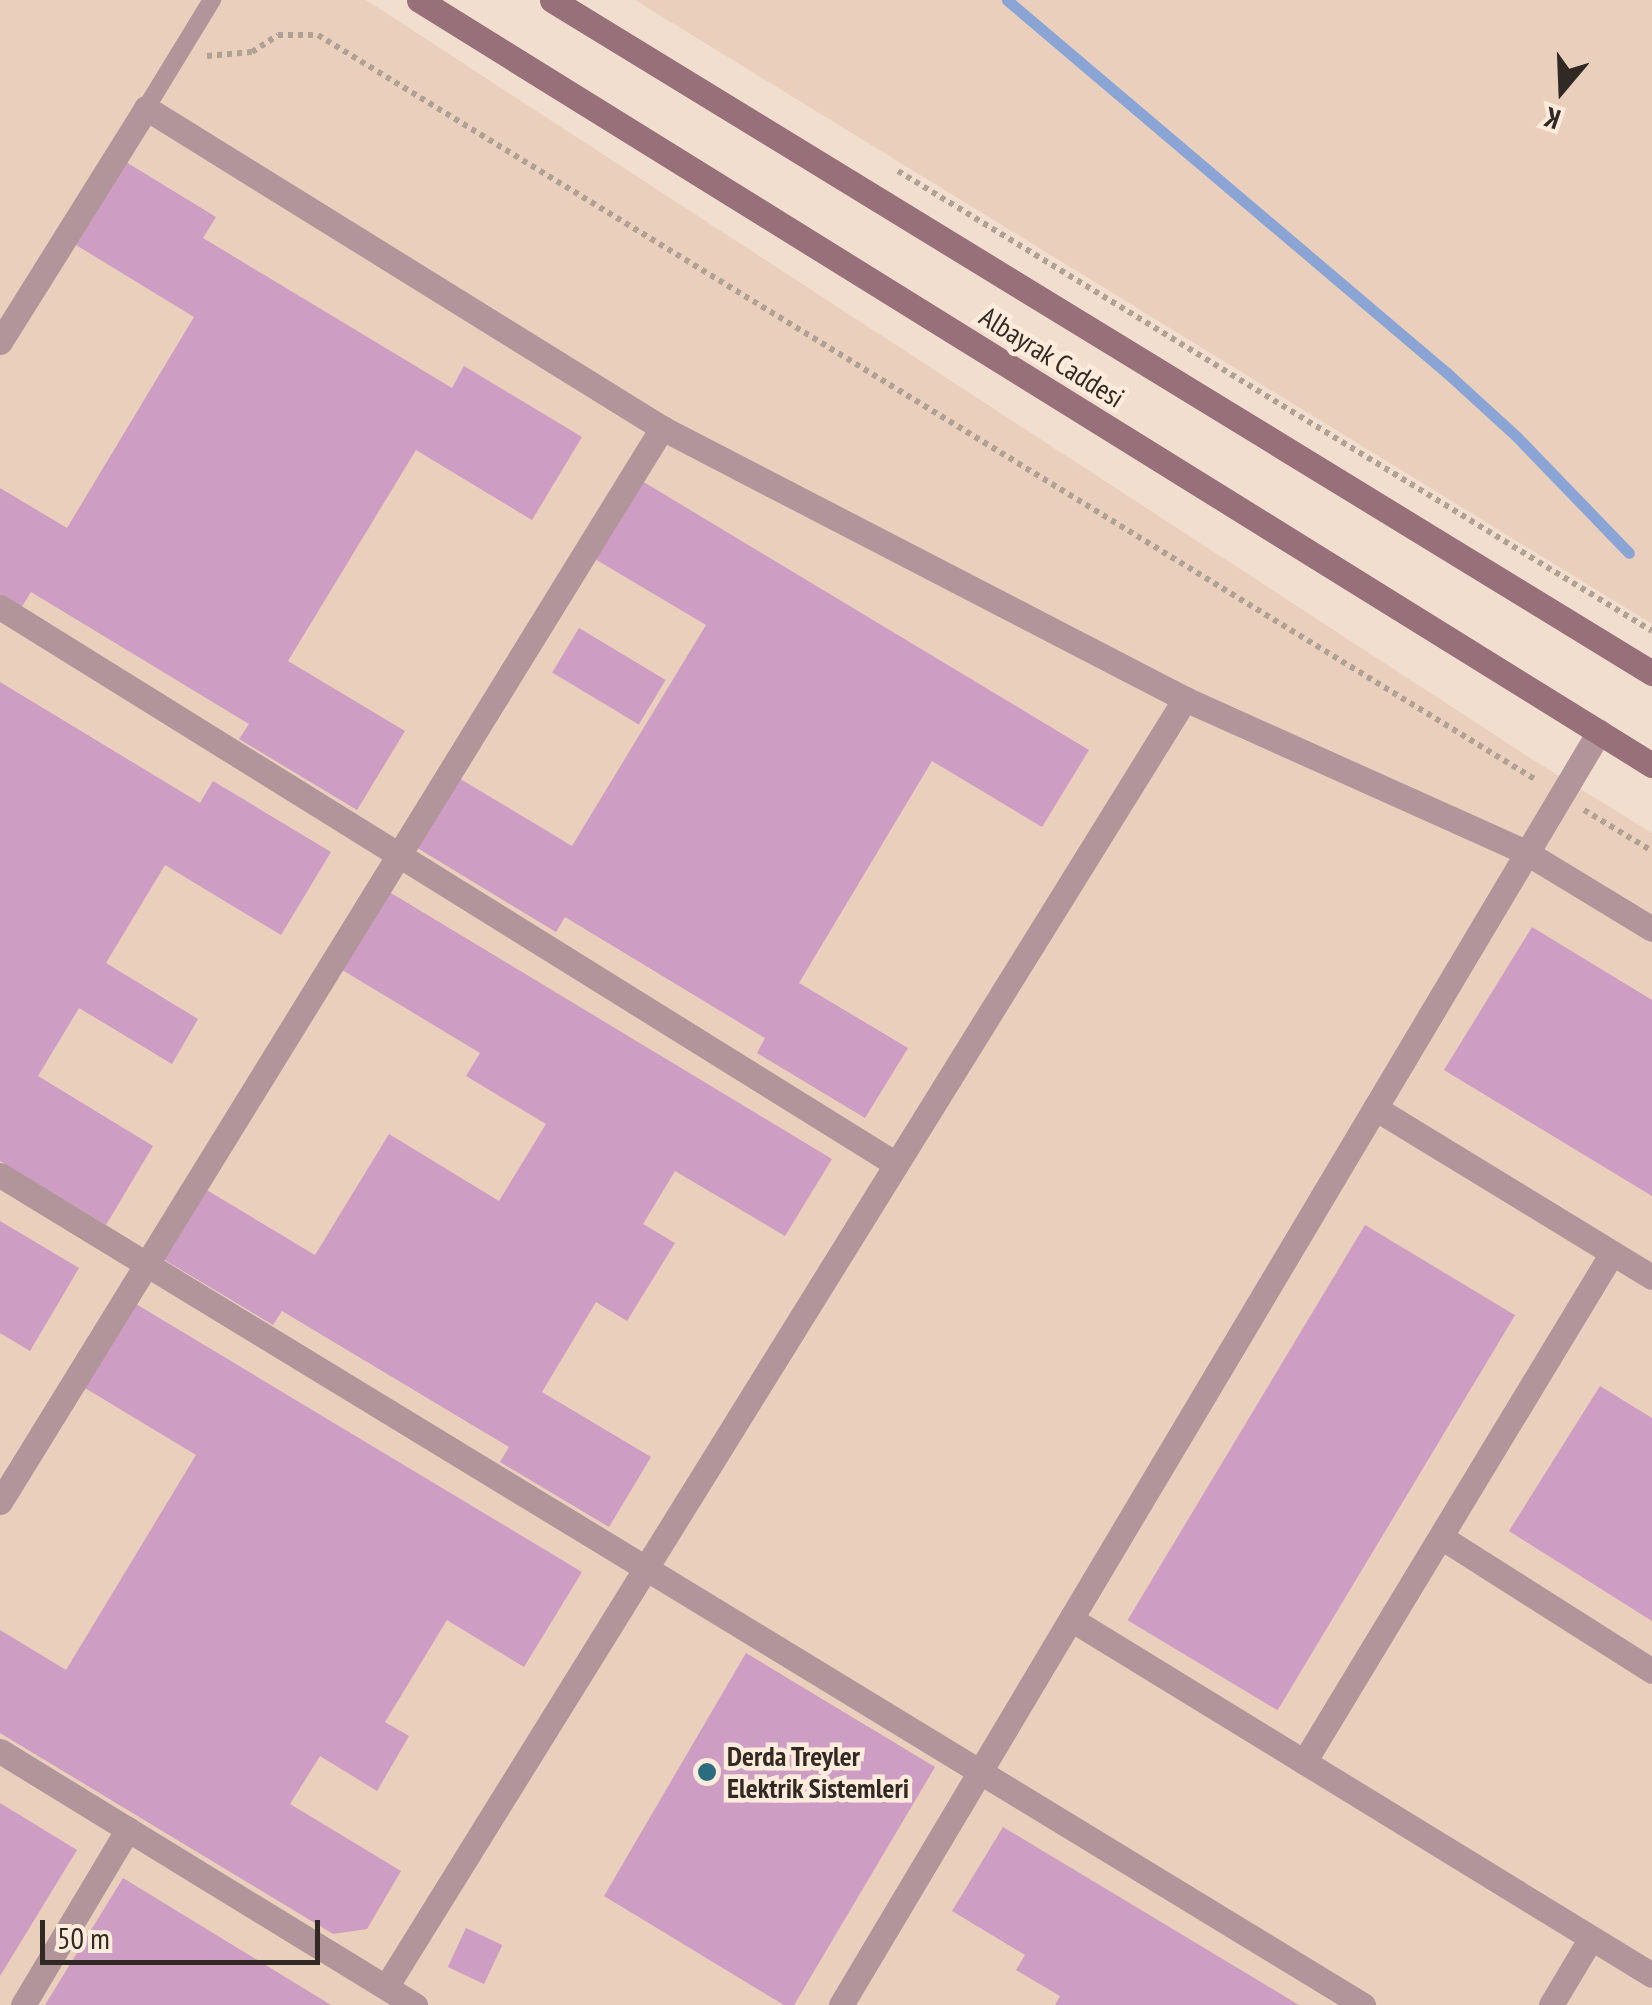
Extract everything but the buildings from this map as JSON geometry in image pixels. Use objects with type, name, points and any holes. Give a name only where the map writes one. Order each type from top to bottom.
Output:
[{"type":"main road","name":"Albayrak Caddesi","points":[[419,0],[1652,765]]},
{"type":"main road","points":[[552,0],[1652,673]]},
{"type":"street","points":[[0,342],[146,108],[662,428],[1185,699],[1527,853],[1652,929]]},
{"type":"street","points":[[0,1502],[662,428]]},
{"type":"street","points":[[0,607],[896,1164]]},
{"type":"street","points":[[386,1986],[1185,699]]},
{"type":"street","points":[[841,2005],[1600,732]]},
{"type":"street","points":[[1375,1108],[1652,1277]]},
{"type":"street","points":[[0,1175],[1363,2005]]},
{"type":"street","points":[[1304,1762],[1612,1252]]},
{"type":"street","points":[[1441,1537],[1652,1671]]},
{"type":"street","points":[[1071,1619],[1652,1975]]},
{"type":"street","points":[[0,1750],[415,2005]]},
{"type":"street","points":[[23,2005],[128,1829]]},
{"type":"street","points":[[1552,2005],[1591,1938]]},
{"type":"lane","points":[[146,108],[212,0]]},
{"type":"path","points":[[176,59],[252,52],[278,36],[318,36],[1652,851]]},
{"type":"path","points":[[886,164],[1652,630]]},
{"type":"shaded area","points":[[0,0],[366,0],[1538,763],[1652,833],[1652,2005],[0,2005]]},
{"type":"shaded area","points":[[635,0],[1652,0],[1652,624]]},
{"type":"waterway","points":[[1007,0],[1447,373],[1517,437],[1629,553]]},
{"type":"place","name":"Derda Treyler Elektrik Sistemleri","points":[[707,1772]]}]
